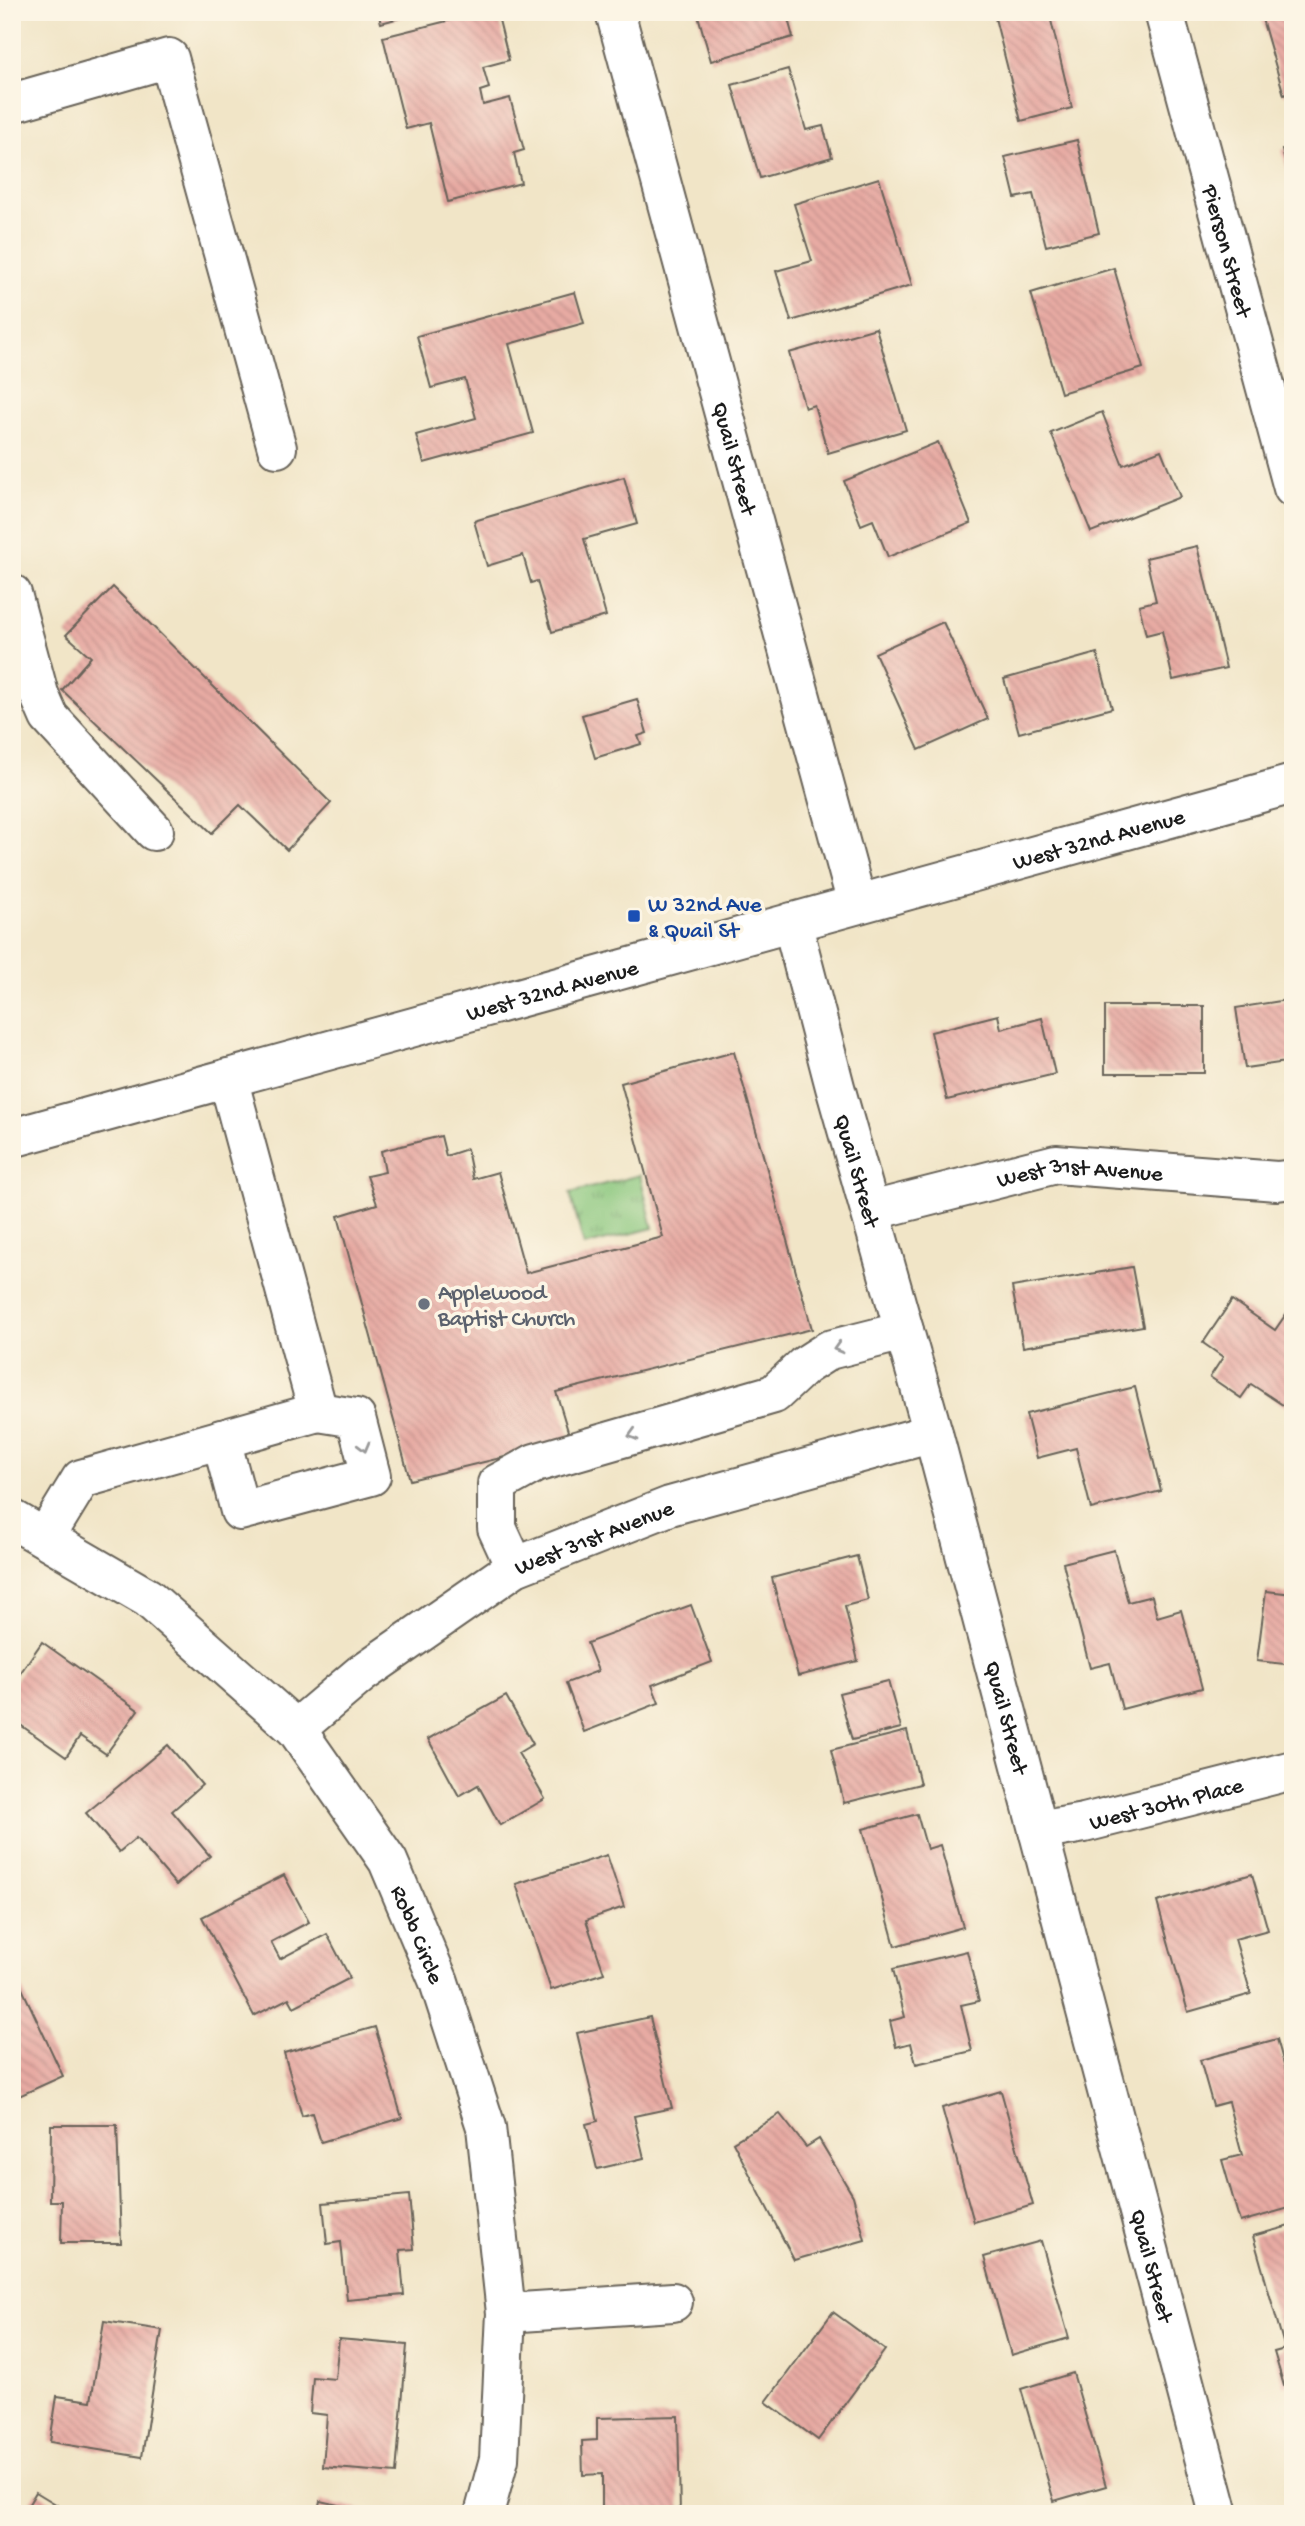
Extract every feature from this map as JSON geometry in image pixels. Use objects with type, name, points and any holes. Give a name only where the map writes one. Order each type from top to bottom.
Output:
[{"type":"street","name":"Quail Street","points":[[615,12],[857,904]]},
{"type":"street","name":"Pierson Street","points":[[1164,12],[1293,488]]},
{"type":"street","points":[[12,103],[169,58],[277,447]]},
{"type":"street","points":[[12,594],[49,717],[154,831]]},
{"type":"street","name":"West 32nd Avenue","points":[[12,1138],[1293,784]]},
{"type":"street","name":"Quail Street","points":[[792,922],[933,1433],[1219,2514]]},
{"type":"street","points":[[228,1078],[318,1412]]},
{"type":"street","name":"West 31st Avenue","points":[[871,1211],[1056,1164],[1277,1181],[1293,1179]]},
{"type":"street","points":[[515,1567],[497,1528],[497,1483],[535,1463],[774,1394],[804,1366],[829,1350],[904,1331]]},
{"type":"street","points":[[45,1538],[81,1479],[221,1439],[318,1412],[356,1418],[371,1475],[240,1511],[221,1439]]},
{"type":"street","name":"West 31st Avenue","points":[[296,1729],[361,1674],[515,1567],[670,1506],[933,1433]]},
{"type":"street","name":"Robb Circle","points":[[12,1519],[148,1598],[296,1729],[387,1861],[439,1982],[486,2127],[506,2314],[499,2459],[484,2514]]},
{"type":"street","name":"West 30th Place","points":[[1038,1831],[1084,1823],[1293,1770]]},
{"type":"street","points":[[506,2314],[673,2302]]},
{"type":"green space","points":[[640,1175],[653,1228],[584,1246],[570,1193]]},
{"type":"building","points":[[378,12],[418,12],[418,13],[381,23]]},
{"type":"building","points":[[483,12],[497,12],[509,60],[483,67],[489,88],[480,91],[483,105],[510,98],[524,150],[514,153],[521,183],[448,202],[429,123],[406,129],[383,37]]},
{"type":"building","points":[[697,12],[786,12],[793,37],[711,61]]},
{"type":"building","points":[[1049,12],[1072,108],[1021,121],[994,14]]},
{"type":"building","points":[[1260,12],[1293,12],[1293,93],[1284,95]]},
{"type":"building","points":[[788,69],[806,130],[823,126],[832,157],[760,178],[732,85]]},
{"type":"building","points":[[1077,140],[1099,233],[1046,246],[1033,194],[1015,198],[1005,157]]},
{"type":"building","points":[[1293,147],[1293,188],[1292,188],[1282,150]]},
{"type":"building","points":[[879,178],[912,285],[791,321],[776,271],[812,261],[794,204]]},
{"type":"building","points":[[1114,268],[1143,368],[1061,393],[1031,293]]},
{"type":"building","points":[[575,292],[584,323],[509,344],[533,433],[424,463],[416,435],[476,418],[465,379],[431,388],[417,336]]},
{"type":"building","points":[[876,328],[906,430],[828,453],[814,405],[805,408],[789,353]]},
{"type":"building","points":[[1102,412],[1123,465],[1161,450],[1180,497],[1091,532],[1051,433]]},
{"type":"building","points":[[938,442],[971,523],[888,557],[873,520],[861,525],[844,481]]},
{"type":"building","points":[[624,477],[637,524],[584,539],[606,616],[552,632],[537,581],[531,583],[523,555],[487,566],[474,521]]},
{"type":"building","points":[[1197,546],[1226,668],[1173,680],[1162,631],[1146,635],[1139,605],[1156,601],[1146,558]]},
{"type":"building","points":[[113,587],[331,803],[287,850],[240,805],[212,833],[62,690],[91,657],[66,635]]},
{"type":"building","points":[[943,622],[988,719],[919,750],[875,653]]},
{"type":"building","points":[[1097,653],[1112,708],[1019,733],[1004,679]]},
{"type":"building","points":[[637,699],[647,733],[638,736],[641,744],[595,758],[582,715]]},
{"type":"building","points":[[1293,999],[1293,1061],[1245,1068],[1236,1008]]},
{"type":"building","points":[[1105,1006],[1204,1006],[1204,1073],[1105,1073]]},
{"type":"building","points":[[998,1015],[1001,1029],[1042,1018],[1055,1074],[947,1100],[931,1032]]},
{"type":"building","points":[[734,1052],[812,1329],[556,1392],[571,1441],[410,1480],[338,1216],[377,1204],[367,1176],[385,1172],[381,1151],[441,1136],[446,1156],[467,1149],[473,1179],[498,1172],[526,1273],[663,1237],[621,1083]]},
{"type":"building","points":[[1132,1267],[1143,1326],[1023,1347],[1012,1287]]},
{"type":"building","points":[[1232,1300],[1275,1330],[1293,1304],[1293,1403],[1289,1409],[1251,1384],[1241,1398],[1210,1377],[1223,1357],[1203,1343]]},
{"type":"building","points":[[1135,1387],[1161,1491],[1091,1509],[1076,1448],[1037,1458],[1026,1414]]},
{"type":"building","points":[[1114,1550],[1128,1602],[1152,1596],[1157,1617],[1181,1610],[1202,1688],[1122,1709],[1110,1663],[1090,1668],[1063,1563]]},
{"type":"building","points":[[857,1556],[868,1600],[845,1606],[858,1661],[798,1676],[772,1578]]},
{"type":"building","points":[[1266,1591],[1293,1594],[1293,1665],[1257,1661]]},
{"type":"building","points":[[691,1605],[712,1662],[652,1685],[659,1703],[584,1732],[566,1683],[598,1671],[587,1643]]},
{"type":"building","points":[[42,1642],[138,1710],[106,1754],[80,1736],[66,1757],[12,1719],[12,1685]]},
{"type":"building","points":[[888,1681],[901,1728],[852,1740],[839,1693]]},
{"type":"building","points":[[506,1696],[533,1744],[518,1753],[545,1799],[500,1825],[478,1785],[459,1796],[428,1739]]},
{"type":"building","points":[[907,1731],[920,1784],[844,1803],[831,1750]]},
{"type":"building","points":[[168,1745],[202,1785],[172,1811],[210,1856],[176,1885],[136,1838],[119,1852],[86,1813]]},
{"type":"building","points":[[917,1814],[927,1849],[940,1845],[963,1927],[895,1946],[863,1829]]},
{"type":"building","points":[[607,1855],[624,1907],[586,1920],[604,1973],[551,1990],[516,1884]]},
{"type":"building","points":[[1252,1874],[1268,1930],[1235,1939],[1251,1994],[1188,2012],[1157,1902]]},
{"type":"building","points":[[284,1875],[309,1922],[271,1942],[280,1959],[327,1934],[350,1978],[294,2007],[289,1998],[254,2016],[202,1917]]},
{"type":"building","points":[[967,1951],[979,2001],[961,2005],[972,2051],[916,2064],[911,2043],[896,2047],[890,2021],[905,2017],[893,1969]]},
{"type":"building","points":[[12,1967],[63,2076],[19,2096],[12,2082]]},
{"type":"building","points":[[650,2017],[672,2108],[634,2116],[644,2158],[597,2169],[586,2124],[598,2121],[577,2033]]},
{"type":"building","points":[[375,2027],[402,2118],[321,2142],[312,2113],[302,2116],[284,2053]]},
{"type":"building","points":[[1277,2039],[1293,2096],[1293,2207],[1240,2222],[1222,2160],[1242,2155],[1228,2102],[1213,2106],[1200,2060]]},
{"type":"building","points":[[1001,2091],[1033,2205],[974,2222],[942,2108]]},
{"type":"building","points":[[780,2114],[806,2147],[819,2139],[853,2196],[865,2240],[794,2260],[733,2142]]},
{"type":"building","points":[[51,2125],[117,2125],[121,2243],[61,2243],[62,2201],[50,2201]]},
{"type":"building","points":[[409,2195],[414,2249],[400,2250],[404,2295],[347,2300],[341,2242],[327,2244],[323,2203]]},
{"type":"building","points":[[1293,2225],[1293,2383],[1284,2386],[1274,2352],[1285,2349],[1253,2236]]},
{"type":"building","points":[[1041,2241],[1069,2338],[1011,2355],[984,2257]]},
{"type":"building","points":[[833,2312],[885,2350],[818,2440],[766,2402]]},
{"type":"building","points":[[104,2321],[162,2330],[142,2457],[50,2442],[57,2396],[91,2401]]},
{"type":"building","points":[[339,2339],[407,2345],[396,2473],[323,2467],[327,2415],[310,2413],[313,2377],[335,2379]]},
{"type":"building","points":[[1073,2373],[1106,2486],[1054,2501],[1021,2389]]},
{"type":"building","points":[[678,2416],[680,2514],[602,2514],[602,2474],[583,2475],[582,2441],[597,2440],[597,2418]]},
{"type":"building","points":[[36,2492],[72,2514],[23,2514]]},
{"type":"building","points":[[320,2501],[375,2513],[317,2514]]},
{"type":"place","name":"W 32nd Ave & Quail St","points":[[634,916]]},
{"type":"place","name":"Applewood Baptist Church","points":[[424,1304]]}]
